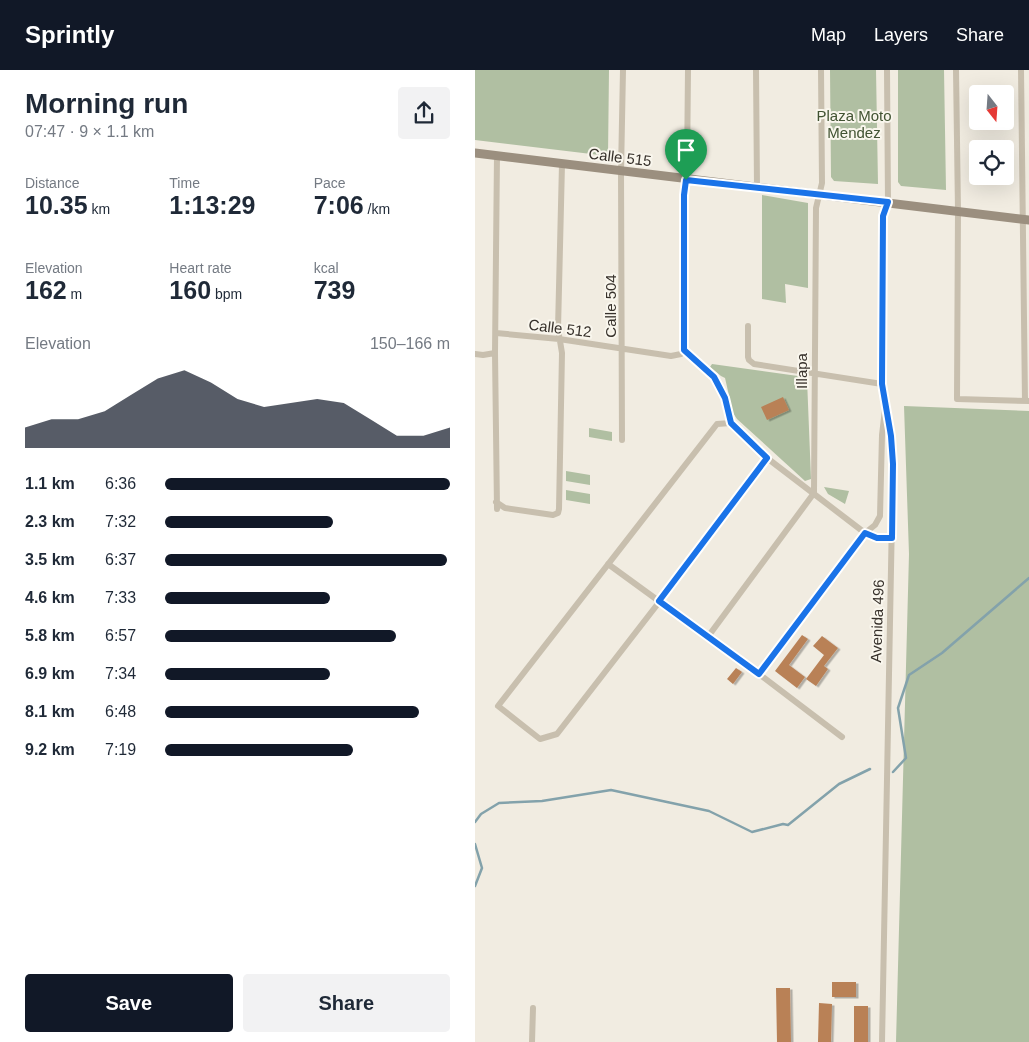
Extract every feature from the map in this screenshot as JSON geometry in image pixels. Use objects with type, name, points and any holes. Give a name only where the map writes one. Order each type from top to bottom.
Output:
[{"type":"street","name":"Calle 504","points":[[622,440],[621,172],[623,70]]},
{"type":"street","points":[[688,70],[687,170],[684,195],[683,352],[714,377],[725,398],[731,423],[767,458],[865,533],[877,538],[892,538]]},
{"type":"street","points":[[756,70],[757,187]]},
{"type":"street","name":"Illapa","points":[[814,493],[816,208],[821,184],[821,70]]},
{"type":"street","name":"Avenida 496","points":[[882,1042],[893,464],[891,436],[882,384],[883,216],[888,202],[887,70]]},
{"type":"street","points":[[956,70],[958,211],[957,399],[1027,401],[1026,220],[1021,70]]},
{"type":"street","name":"Calle 515","points":[[475,153],[1026,220]]},
{"type":"street","points":[[497,156],[496,506],[553,515],[558,513],[562,353],[559,339],[562,164]]},
{"type":"street","points":[[748,326],[748,357],[754,364],[882,384]]},
{"type":"street","name":"Calle 512","points":[[496,333],[559,339],[671,356],[683,352]]},
{"type":"street","points":[[475,354],[495,353]]},
{"type":"street","points":[[759,674],[865,533],[875,525],[880,516],[882,435],[885,402]]},
{"type":"street","points":[[731,423],[717,424],[498,706],[540,739],[557,734],[767,458]]},
{"type":"street","points":[[707,638],[814,493]]},
{"type":"street","points":[[608,564],[707,638],[759,674],[842,738]]},
{"type":"street","points":[[532,1042],[533,1008]]},
{"type":"green space","points":[[475,70],[609,70],[608,156],[475,140]]},
{"type":"green space","name":"Plaza Moto Mendez","points":[[830,70],[876,70],[878,184],[834,181],[831,177]]},
{"type":"green space","points":[[898,70],[944,70],[946,190],[901,186],[898,182]]},
{"type":"green space","points":[[762,195],[808,203],[808,288],[785,284],[786,303],[762,299]]},
{"type":"green space","points":[[712,364],[805,377],[807,379],[811,479],[805,481],[737,419],[733,413],[725,378],[710,367]]},
{"type":"green space","points":[[904,406],[1029,411],[1029,1042],[896,1042],[909,554]]},
{"type":"green space","points":[[589,428],[612,432],[612,441],[589,437]]},
{"type":"green space","points":[[566,471],[590,475],[590,485],[566,481]]},
{"type":"green space","points":[[824,487],[849,491],[845,504],[828,494]]},
{"type":"green space","points":[[566,490],[590,494],[590,504],[566,500]]},
{"type":"building","points":[[783,397],[789,410],[767,420],[761,407]]},
{"type":"building","points":[[802,635],[808,639],[789,665],[805,677],[797,688],[775,671]]},
{"type":"building","points":[[822,636],[838,648],[824,666],[828,669],[816,686],[806,679],[824,655],[813,646]]},
{"type":"building","points":[[736,668],[742,672],[733,684],[727,679]]},
{"type":"building","points":[[832,982],[856,982],[856,997],[832,997]]},
{"type":"building","points":[[776,988],[790,988],[791,1042],[777,1042]]},
{"type":"building","points":[[819,1003],[832,1004],[831,1042],[818,1042]]},
{"type":"building","points":[[854,1006],[868,1006],[868,1042],[854,1042]]},
{"type":"waterway","points":[[893,772],[906,758],[898,708],[909,675],[942,653],[1029,578]]},
{"type":"waterway","points":[[475,822],[481,814],[499,803],[542,801],[611,790],[709,811],[752,832],[783,824],[788,825],[839,784],[870,769]]},
{"type":"waterway","points":[[475,844],[482,868],[475,886]]},
{"type":"route","points":[[686,180],[888,202],[883,216],[882,384],[891,436],[893,464],[892,538],[877,538],[865,533],[759,674],[707,638],[659,601],[767,458],[731,423],[725,398],[714,377],[684,350],[684,195],[686,180]]}]
